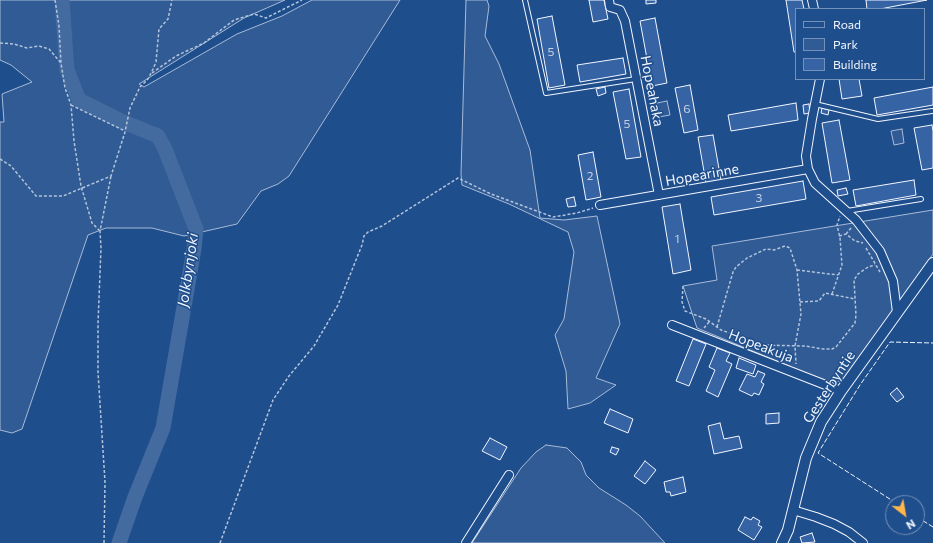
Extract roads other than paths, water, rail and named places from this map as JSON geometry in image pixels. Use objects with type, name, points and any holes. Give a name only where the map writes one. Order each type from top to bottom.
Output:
[{"type":"street","name":"Hopeahaka","points":[[609,0],[610,7],[620,10],[625,21],[659,195]]},
{"type":"street","points":[[820,80],[806,156],[808,169],[815,183],[856,220],[880,251],[893,281],[897,312]]},
{"type":"street","name":"Hopearinne","points":[[600,205],[808,169]]},
{"type":"street","name":"Gesterbyntie","points":[[782,543],[793,510],[801,476],[821,422],[841,391],[933,263]]},
{"type":"street","name":"Hopeakuja","points":[[672,326],[841,391]]},
{"type":"street","points":[[466,543],[509,475]]},
{"type":"street","points":[[793,510],[834,524],[849,532],[863,543]]},
{"type":"lane","points":[[525,0],[546,93],[636,79]]},
{"type":"lane","points":[[815,104],[878,119],[932,110]]},
{"type":"lane","points":[[847,211],[921,199]]},
{"type":"waterway","name":"Jolkbynjoki","points":[[62,0],[67,70],[79,100],[121,121],[158,136],[165,149],[196,229],[194,249],[163,428],[135,497],[119,543]]}]
